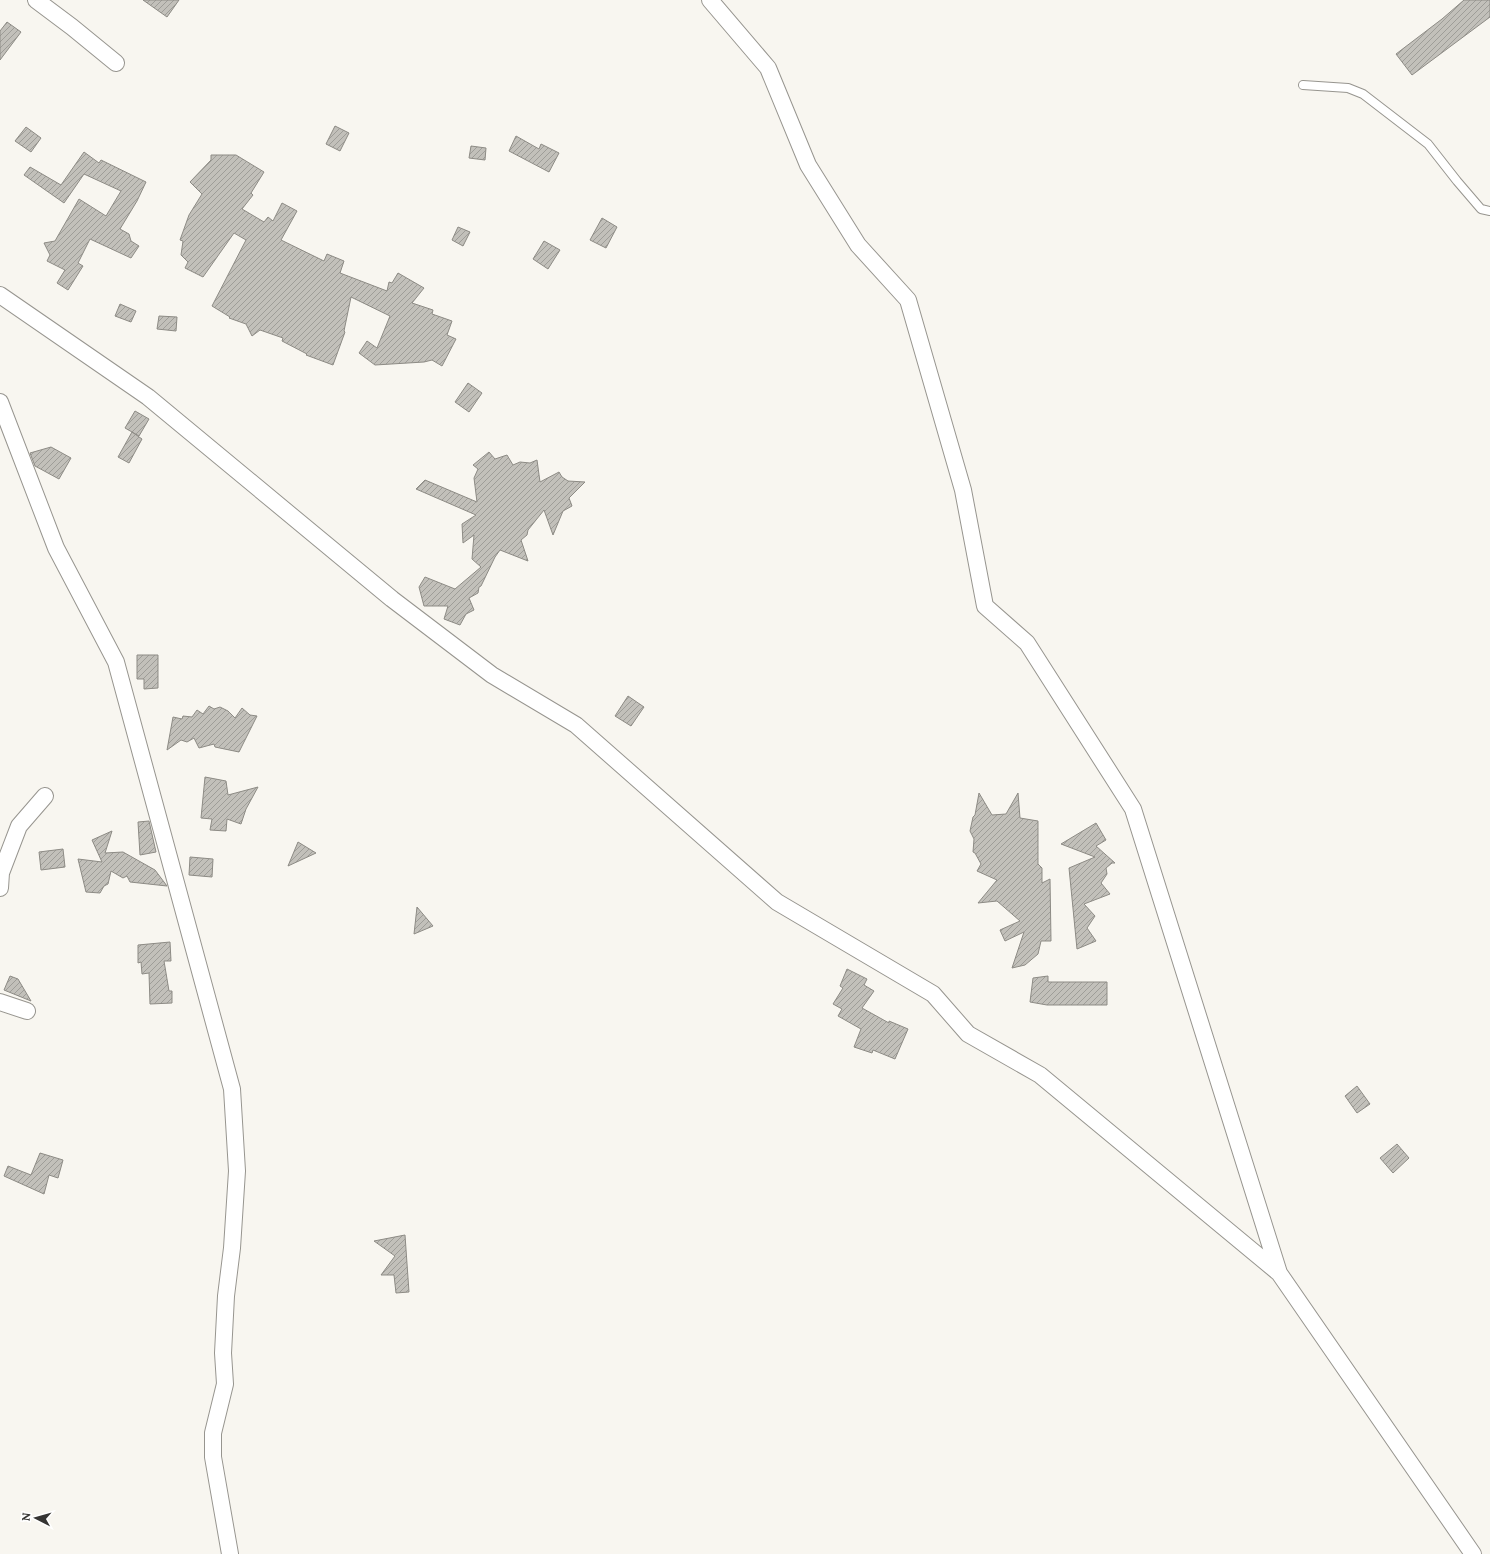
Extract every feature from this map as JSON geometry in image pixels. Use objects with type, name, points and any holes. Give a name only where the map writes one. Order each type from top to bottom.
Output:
[{"type":"street","points":[[36,0],[116,63]]},
{"type":"street","points":[[710,0],[768,68],[808,165],[858,245],[908,300],[963,490],[985,606],[1027,643],[1133,808],[1279,1273]]},
{"type":"street","points":[[0,295],[148,396],[392,599],[492,675],[576,725],[777,902],[933,994],[968,1034],[1040,1075],[1279,1273],[1474,1554]]},
{"type":"street","points":[[0,402],[56,548],[116,662],[232,1089],[237,1171],[232,1248],[226,1296],[224,1353],[225,1384],[213,1433],[213,1457],[230,1554]]},
{"type":"street","points":[[0,888],[1,873],[19,826],[45,796]]},
{"type":"street","points":[[0,1002],[27,1011]]},
{"type":"lane","points":[[1303,85],[1348,88],[1363,94],[1428,144],[1457,182],[1481,209],[1490,211]]},
{"type":"building","points":[[143,0],[179,0],[167,17]]},
{"type":"building","points":[[1464,0],[1490,0],[1490,17],[1412,75],[1396,54]]},
{"type":"building","points":[[7,22],[21,32],[0,60],[0,31]]},
{"type":"building","points":[[335,126],[349,133],[340,151],[326,144]]},
{"type":"building","points":[[26,127],[41,138],[31,152],[15,141]]},
{"type":"building","points":[[516,136],[539,149],[541,144],[559,153],[549,172],[509,151]]},
{"type":"building","points":[[471,146],[486,148],[485,160],[469,158]]},
{"type":"building","points":[[84,152],[99,163],[101,160],[146,182],[137,201],[120,229],[129,234],[131,241],[139,246],[131,258],[90,239],[78,263],[83,266],[68,290],[57,283],[65,270],[47,261],[50,255],[44,243],[55,241],[79,199],[106,216],[121,191],[84,174],[64,203],[24,175],[30,167],[61,185]]},
{"type":"building","points":[[211,155],[236,155],[264,172],[251,193],[253,195],[242,209],[264,222],[268,217],[273,221],[282,203],[297,211],[281,240],[324,261],[327,254],[344,261],[340,273],[387,291],[389,282],[392,283],[398,273],[424,288],[412,303],[433,310],[432,314],[452,321],[447,335],[456,339],[442,366],[432,360],[424,362],[375,365],[359,353],[367,341],[377,348],[390,316],[351,297],[345,332],[333,365],[306,355],[307,354],[282,341],[283,338],[260,330],[252,336],[246,324],[229,318],[230,317],[212,306],[246,240],[234,233],[203,277],[185,268],[188,262],[181,255],[183,241],[180,240],[189,215],[202,194],[190,182],[211,160]]},
{"type":"building","points":[[602,218],[617,227],[606,248],[590,240]]},
{"type":"building","points":[[458,227],[470,232],[463,246],[452,240]]},
{"type":"building","points":[[544,241],[560,250],[548,269],[533,259]]},
{"type":"building","points":[[120,304],[136,311],[131,322],[115,316]]},
{"type":"building","points":[[159,316],[177,317],[176,331],[157,329]]},
{"type":"building","points":[[468,383],[482,393],[469,412],[455,402]]},
{"type":"building","points":[[135,411],[149,419],[139,436],[125,428]]},
{"type":"building","points":[[132,432],[142,439],[129,463],[118,457]]},
{"type":"building","points":[[51,447],[71,458],[59,479],[35,466],[30,453]]},
{"type":"building","points":[[489,452],[495,459],[507,455],[513,465],[520,462],[530,463],[537,460],[540,482],[559,472],[562,477],[568,481],[585,482],[569,498],[572,506],[563,511],[553,535],[544,510],[528,530],[527,535],[521,540],[528,561],[500,550],[481,586],[479,587],[478,593],[469,598],[474,610],[466,614],[460,625],[444,619],[448,606],[424,606],[419,587],[425,577],[455,589],[481,567],[472,559],[474,535],[463,543],[462,524],[476,515],[416,489],[425,480],[477,502],[474,478],[478,469],[473,465]]},
{"type":"building","points":[[137,655],[158,655],[158,688],[144,689],[144,679],[137,679]]},
{"type":"building","points":[[628,696],[644,707],[631,726],[615,716]]},
{"type":"building","points":[[209,706],[214,709],[220,707],[228,711],[235,718],[242,708],[250,715],[257,716],[239,752],[215,747],[214,744],[199,748],[194,738],[187,742],[181,740],[167,750],[173,717],[182,719],[183,716],[192,717],[197,710],[203,714]]},
{"type":"building","points":[[205,777],[226,781],[228,795],[258,787],[246,809],[241,824],[227,819],[226,831],[210,830],[212,819],[201,818]]},
{"type":"building","points":[[979,793],[992,815],[1006,814],[1018,793],[1020,818],[1038,821],[1038,864],[1042,868],[1042,883],[1050,879],[1051,941],[1041,941],[1038,954],[1025,965],[1012,968],[1024,932],[1005,941],[1000,930],[1020,921],[997,901],[978,903],[997,880],[977,871],[981,864],[973,852],[974,839],[970,831]]},
{"type":"building","points":[[149,821],[156,852],[140,855],[138,822]]},
{"type":"building","points":[[1096,823],[1106,840],[1096,846],[1115,863],[1112,863],[1106,868],[1107,874],[1101,883],[1110,894],[1084,904],[1095,916],[1087,928],[1096,941],[1077,949],[1069,868],[1095,857],[1061,844]]},
{"type":"building","points":[[112,831],[105,853],[123,852],[155,870],[167,886],[130,882],[127,876],[123,878],[111,871],[108,884],[104,886],[100,893],[86,892],[78,859],[102,862],[92,840]]},
{"type":"building","points":[[298,842],[316,853],[288,866]]},
{"type":"building","points":[[63,849],[65,867],[41,870],[39,852]]},
{"type":"building","points":[[190,857],[213,859],[212,877],[189,875]]},
{"type":"building","points":[[417,907],[433,926],[414,934]]},
{"type":"building","points":[[170,942],[171,961],[164,961],[169,991],[172,991],[172,1003],[150,1004],[149,973],[142,974],[141,962],[138,963],[138,945]]},
{"type":"building","points":[[847,969],[867,979],[864,985],[874,991],[862,1008],[889,1023],[889,1021],[908,1029],[895,1059],[873,1050],[872,1053],[854,1047],[861,1029],[838,1016],[842,1009],[833,1004],[843,988],[840,986]]},
{"type":"building","points":[[10,976],[18,979],[31,1001],[4,990]]},
{"type":"building","points":[[1048,976],[1048,982],[1107,982],[1107,1005],[1047,1005],[1030,1002],[1033,978]]},
{"type":"building","points":[[1357,1086],[1370,1104],[1357,1113],[1345,1096]]},
{"type":"building","points":[[1397,1144],[1409,1158],[1393,1173],[1380,1158]]},
{"type":"building","points":[[40,1153],[63,1160],[58,1178],[49,1175],[44,1194],[4,1176],[8,1166],[31,1175]]},
{"type":"building","points":[[405,1235],[409,1292],[396,1293],[394,1275],[381,1275],[395,1256],[374,1241]]}]
